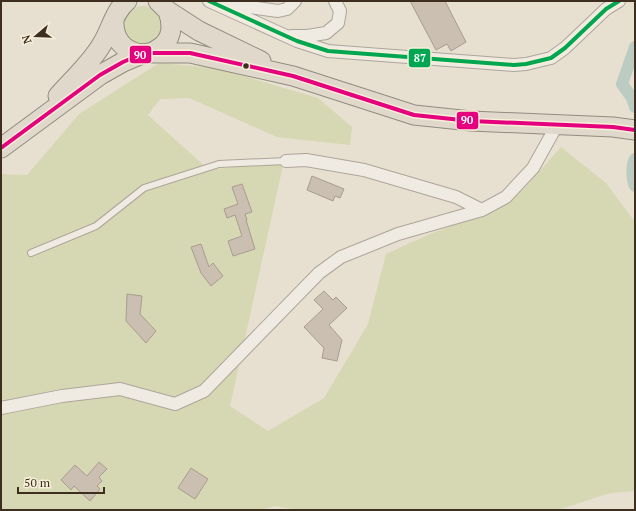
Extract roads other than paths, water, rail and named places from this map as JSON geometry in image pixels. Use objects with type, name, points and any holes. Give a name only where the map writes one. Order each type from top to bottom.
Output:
[{"type":"highway","points":[[27,129],[94,56],[102,44],[119,9],[127,1]]},
{"type":"highway","points":[[1,148],[100,75],[123,62],[161,47],[169,36],[171,28],[171,19],[163,6]]},
{"type":"highway","points":[[163,6],[199,31],[293,76]]},
{"type":"highway","points":[[114,20],[114,27],[118,40],[128,50],[146,54],[190,53],[293,76],[414,115],[471,121],[613,127],[635,130]]},
{"type":"street","points":[[210,1],[278,11],[287,9],[295,1]]},
{"type":"street","points":[[210,1],[297,42],[328,51],[514,65],[526,64],[551,58],[565,48],[606,9],[619,1]]},
{"type":"street","points":[[286,36],[307,36],[326,33],[338,23],[340,11],[336,1]]},
{"type":"street","points":[[1,408],[62,396],[120,389],[175,404],[204,391],[319,273],[341,257],[398,234],[482,210],[506,197],[533,168],[558,125]]},
{"type":"street","points":[[286,161],[306,160],[364,170],[456,197],[482,210]]},
{"type":"lane","points":[[31,253],[96,226],[144,188],[219,164],[286,161]]},
{"type":"waterway","points":[[635,47],[622,84],[632,98],[635,107]]},
{"type":"waterway","points":[[635,159],[632,172],[635,186]]}]
